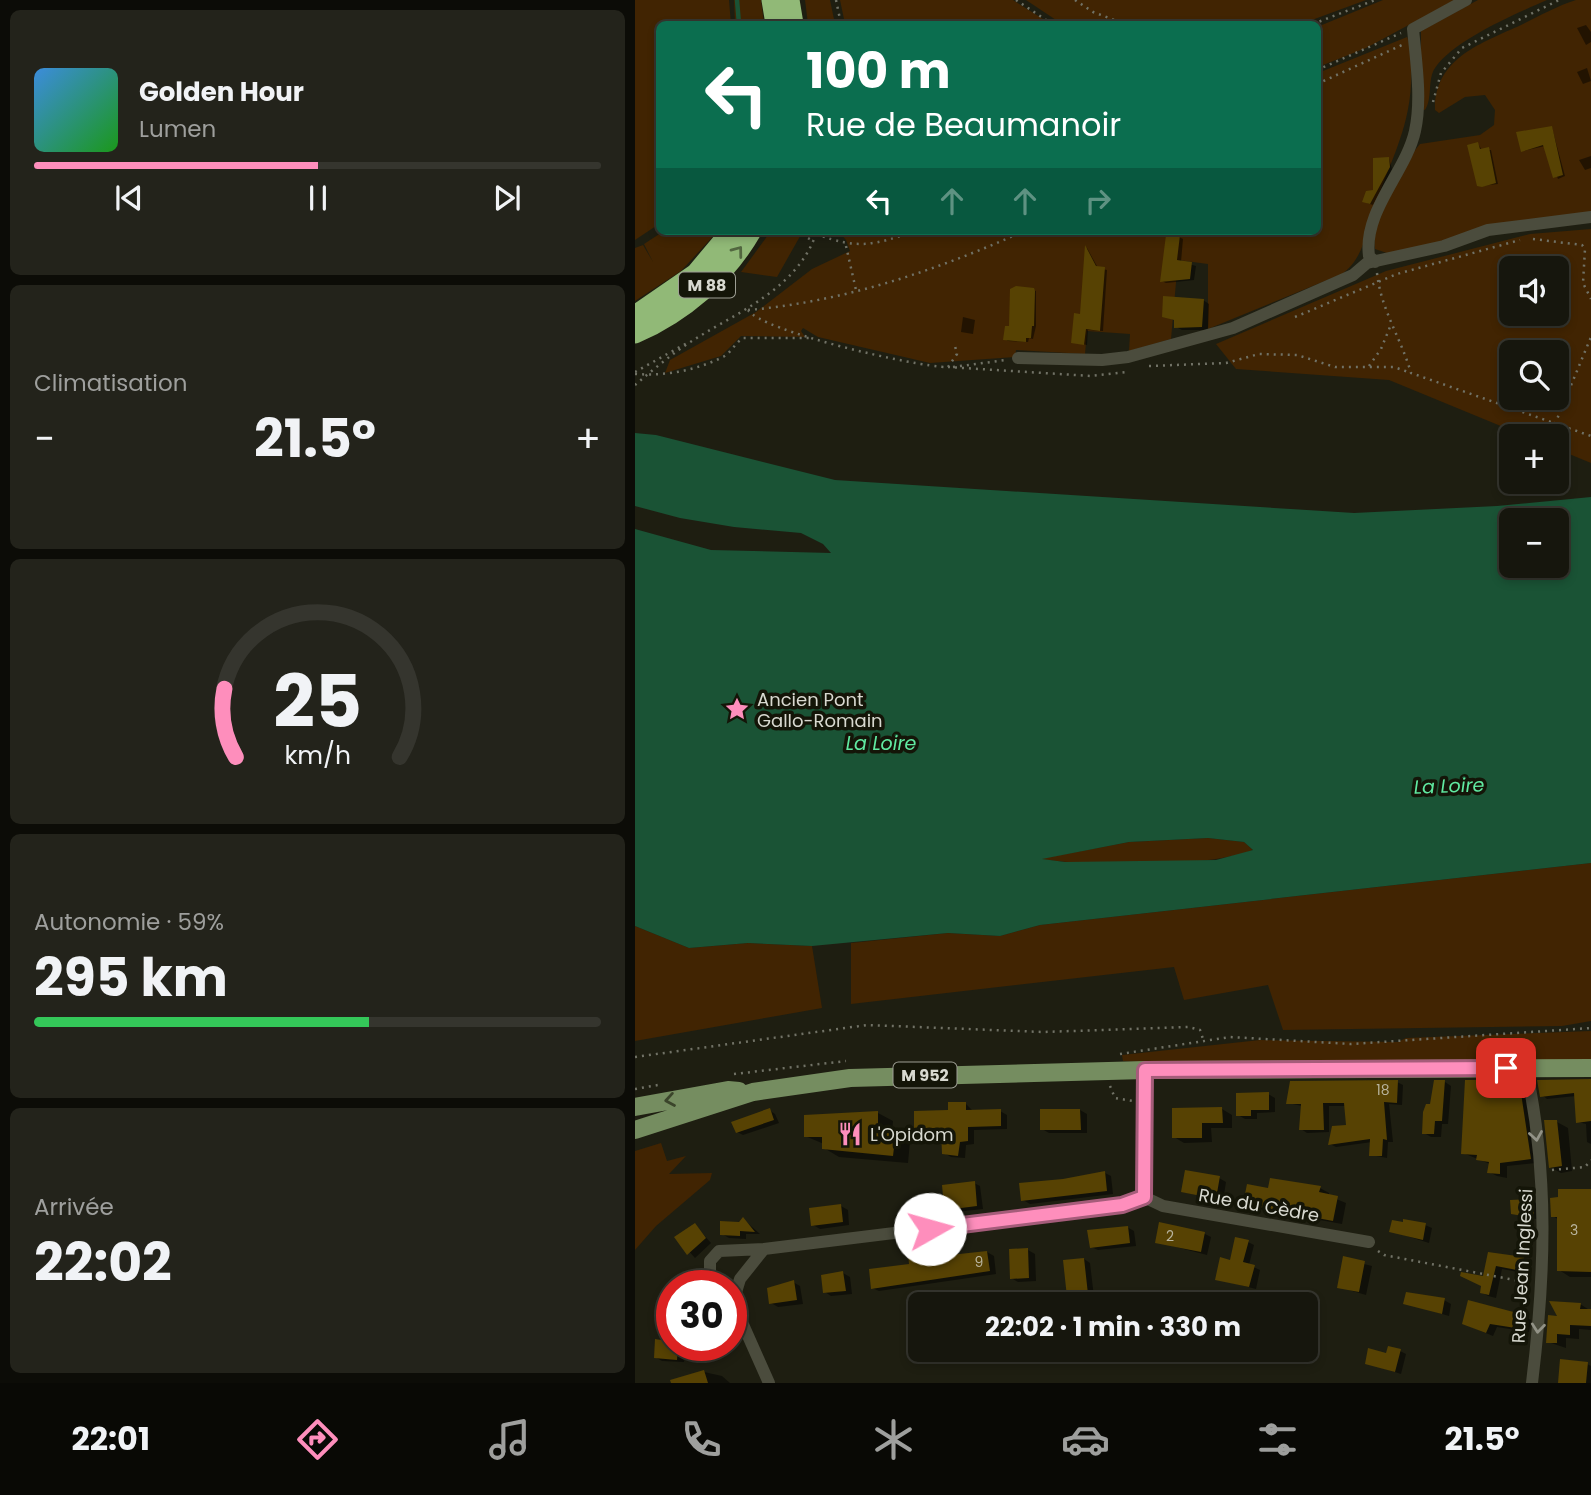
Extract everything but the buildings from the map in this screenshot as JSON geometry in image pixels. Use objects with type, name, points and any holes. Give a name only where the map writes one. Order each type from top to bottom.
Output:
[{"type":"highway","points":[[773,0],[776,21]]},
{"type":"highway","points":[[789,0],[792,21]]},
{"type":"highway","name":"M 88","points":[[635,316],[696,274],[729,235]]},
{"type":"highway","name":"M 88","points":[[635,333],[693,298],[732,259],[749,235]]},
{"type":"main road","name":"M 952","points":[[635,1130],[753,1092],[850,1078],[1111,1065],[1145,1070],[1591,1068]]},
{"type":"main road","points":[[635,1107],[728,1090],[753,1092]]},
{"type":"street","points":[[1375,262],[1369,256],[1368,249],[1377,214],[1415,131],[1413,29],[1466,0]]},
{"type":"street","points":[[1018,358],[1118,359],[1193,341],[1251,320],[1375,262],[1391,260],[1506,227],[1591,217]]},
{"type":"street","name":"Rue Jean Inglessi","points":[[1526,1068],[1541,1171],[1543,1272],[1532,1383]]},
{"type":"street","points":[[710,1270],[710,1261],[719,1251],[765,1249],[1122,1205],[1144,1197],[1145,1070]]},
{"type":"street","name":"Rue du Cèdre","points":[[1144,1197],[1163,1206],[1369,1242]]},
{"type":"street","points":[[747,1271],[765,1249]]},
{"type":"street","points":[[747,1334],[769,1383]]},
{"type":"path","points":[[836,0],[840,21]]},
{"type":"path","points":[[1016,0],[1048,21]]},
{"type":"path","points":[[1075,0],[1116,21]]},
{"type":"path","points":[[1321,21],[1356,10],[1375,0]]},
{"type":"path","points":[[1432,104],[1441,73],[1462,48],[1560,0]]},
{"type":"path","points":[[1321,68],[1413,29]]},
{"type":"path","points":[[1321,82],[1406,43],[1413,29]]},
{"type":"path","points":[[1506,227],[1508,233],[1585,249],[1583,283],[1591,299]]},
{"type":"path","points":[[803,235],[813,241]]},
{"type":"path","points":[[635,373],[748,310],[802,265],[816,235]]},
{"type":"path","points":[[821,235],[846,246],[886,241],[904,235]]},
{"type":"path","points":[[748,310],[856,290],[925,272],[1014,235]]},
{"type":"path","points":[[1378,284],[1410,270],[1527,238],[1551,236]]},
{"type":"path","points":[[846,246],[856,290]]},
{"type":"path","points":[[1375,262],[1390,327],[1400,339],[1411,373]]},
{"type":"path","points":[[748,310],[760,321],[910,364],[948,367],[1018,358]]},
{"type":"path","points":[[1369,366],[1381,349],[1390,327]]},
{"type":"path","points":[[1555,424],[1591,337]]},
{"type":"path","points":[[635,373],[672,374],[722,357],[743,338],[812,338]]},
{"type":"path","points":[[635,385],[694,340]]},
{"type":"path","points":[[948,367],[957,354],[955,346]]},
{"type":"path","points":[[1142,366],[1226,363],[1259,354],[1297,355],[1335,367],[1394,367],[1549,424]]},
{"type":"path","points":[[1569,430],[1591,436]]},
{"type":"path","points":[[635,1057],[867,1025],[1043,1031],[1189,1027],[1200,1030],[1204,1042]]},
{"type":"path","points":[[1145,1101],[1115,1098],[1111,1089],[1111,1065],[1124,1052],[1229,1037],[1351,1044],[1591,1028]]},
{"type":"path","points":[[1541,1171],[1585,1167],[1591,1160]]},
{"type":"path","points":[[1369,1242],[1384,1255],[1525,1282],[1526,1274],[1543,1272]]},
{"type":"shaded area","points":[[635,0],[729,0],[731,21],[656,21],[656,226],[635,240]]},
{"type":"shaded area","points":[[734,0],[761,0],[764,21],[735,21]]},
{"type":"shaded area","points":[[805,0],[830,0],[834,21],[808,21]]},
{"type":"shaded area","points":[[840,0],[1013,0],[1046,21],[844,21]]},
{"type":"shaded area","points":[[1026,0],[1366,0],[1309,21],[1058,21]]},
{"type":"shaded area","points":[[1383,0],[1455,0],[1366,48],[1321,66],[1321,25]]},
{"type":"shaded area","points":[[1478,0],[1547,0],[1470,38],[1444,58],[1435,68],[1430,83],[1429,100],[1425,110],[1421,109],[1421,31]]},
{"type":"shaded area","points":[[1576,0],[1591,0],[1591,213],[1502,224],[1393,255],[1375,249],[1377,224],[1382,209],[1405,165],[1420,144],[1480,135],[1494,125],[1495,110],[1485,95],[1465,97],[1439,113],[1435,110],[1437,92],[1451,65],[1476,46]]},
{"type":"shaded area","points":[[1407,37],[1411,84],[1406,120],[1360,252],[1342,274],[1208,329],[1208,264],[1178,260],[1171,339],[1129,351],[1130,334],[1087,331],[1085,354],[1016,350],[1015,357],[930,363],[818,337],[803,328],[801,331],[805,337],[741,336],[721,356],[665,373],[670,360],[756,312],[812,269],[850,251],[842,235],[1321,235],[1321,72]]},
{"type":"shaded area","points":[[1591,229],[1591,463],[1569,454],[1569,424],[1499,425],[1389,380],[1236,369],[1216,344],[1386,271],[1530,234]]},
{"type":"shaded area","points":[[658,235],[714,235],[681,271],[635,301],[635,248],[643,245],[653,262],[644,244]]},
{"type":"shaded area","points":[[768,235],[801,235],[777,277],[741,272]]},
{"type":"shaded area","points":[[1208,838],[1244,842],[1253,850],[1233,856],[1179,863],[1117,864],[1039,859],[1129,842]]},
{"type":"shaded area","points":[[1591,863],[1591,1021],[1562,1026],[1283,1030],[1268,985],[1184,1000],[1174,967],[851,1004],[851,943],[948,933],[1000,936],[1040,925]]},
{"type":"shaded area","points":[[635,926],[689,948],[748,943],[812,946],[822,1008],[635,1041]]},
{"type":"shaded area","points":[[1591,1031],[1591,1060],[1141,1062],[1123,1061],[1122,1055],[1260,1040],[1398,1042],[1406,1038]]},
{"type":"shaded area","points":[[661,1143],[667,1161],[686,1156],[669,1174],[712,1173],[710,1180],[656,1226],[635,1250],[635,1151]]},
{"type":"water","name":"La Loire","points":[[635,433],[656,435],[835,480],[1354,513],[1497,506],[1591,497],[1591,863],[1040,925],[1000,936],[948,933],[812,946],[748,943],[689,948],[635,926],[635,529],[711,550],[831,553],[823,544],[801,533],[734,527],[680,518],[635,506]],"holes":[[[1208,838],[1244,842],[1253,850],[1216,860],[1065,862],[1042,859],[1129,842]]]},
{"type":"waterway","points":[[737,0],[739,21]]},
{"type":"place","name":"Ancien Pont Gallo-Romain","points":[[737,709]]},
{"type":"place","name":"L'Opidom","points":[[850,1134]]},
{"type":"route","points":[[930,1229],[1122,1205],[1144,1197],[1145,1070],[1506,1068]]}]
